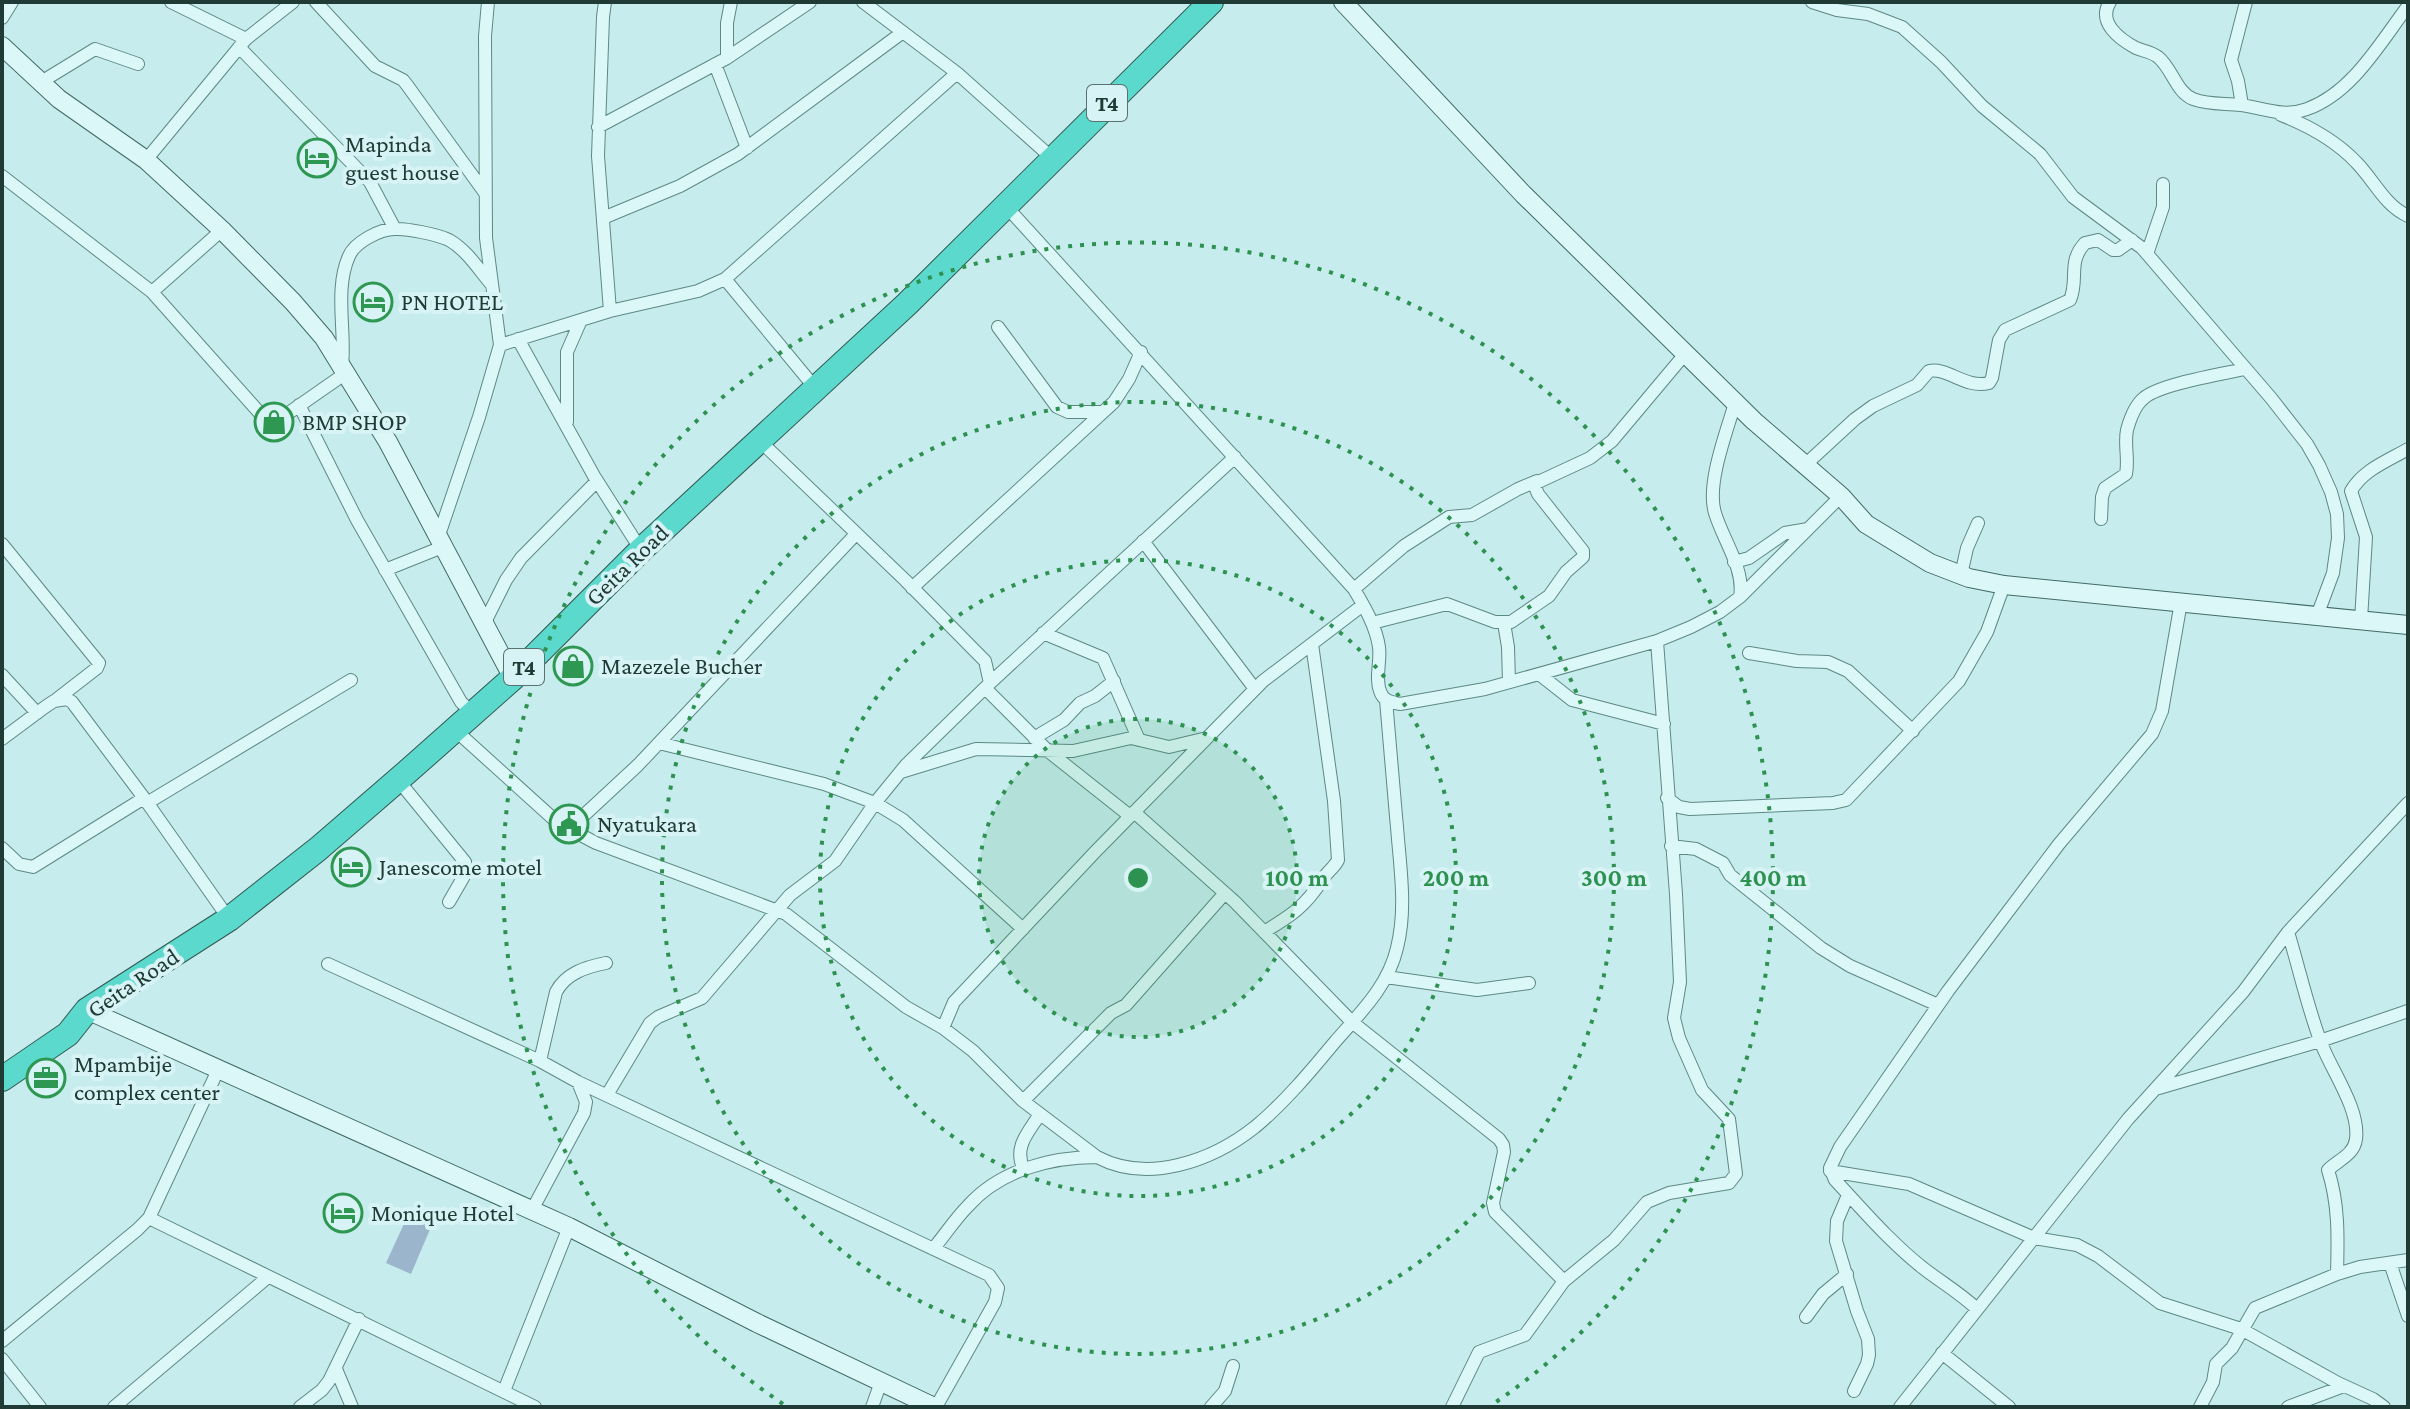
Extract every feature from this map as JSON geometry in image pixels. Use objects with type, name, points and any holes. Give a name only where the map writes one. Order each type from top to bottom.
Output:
[{"type":"highway","name":"Geita Road","points":[[5,1071],[68,1034],[87,1010],[229,919],[318,849],[398,780],[513,678],[641,550],[907,304],[1052,158],[1191,11],[1211,2]]},
{"type":"street","points":[[2,18],[12,2]]},
{"type":"street","points":[[171,2],[242,43],[370,182],[395,229]]},
{"type":"street","points":[[146,160],[242,43],[293,2]]},
{"type":"street","points":[[316,2],[375,66],[403,80],[485,193]]},
{"type":"street","points":[[385,570],[442,540],[500,345],[486,238],[485,36],[488,2]]},
{"type":"street","points":[[605,2],[598,127],[610,311]]},
{"type":"street","points":[[731,2],[721,61],[747,148]]},
{"type":"street","points":[[598,127],[721,61],[810,2]]},
{"type":"street","points":[[863,2],[957,73],[1052,158]]},
{"type":"street","points":[[1343,2],[1523,194],[1735,403],[1841,496],[1866,524],[1930,563],[1961,575],[2004,585],[2408,625]]},
{"type":"street","points":[[1812,2],[1843,6],[1902,27],[1941,62],[1982,106],[2040,154],[2073,197],[2147,254],[2307,444],[2331,492],[2337,514],[2338,538],[2333,573],[2317,616]]},
{"type":"street","points":[[2110,2],[2105,15],[2108,25],[2123,40],[2161,60],[2186,96],[2208,104],[2242,105],[2278,114],[2310,127],[2356,162],[2382,195],[2408,216]]},
{"type":"street","points":[[2242,105],[2231,60],[2246,2]]},
{"type":"street","points":[[2278,114],[2308,109],[2333,96],[2346,85],[2408,6]]},
{"type":"street","points":[[603,218],[680,186],[747,148],[903,32]]},
{"type":"street","points":[[2,46],[59,99],[146,160],[222,230],[324,338],[388,442],[513,678]]},
{"type":"street","points":[[41,82],[95,49],[138,64]]},
{"type":"street","points":[[500,345],[610,311],[698,291],[725,279],[957,73]]},
{"type":"street","points":[[2,176],[152,292],[270,422],[280,419],[344,370]]},
{"type":"street","points":[[2147,254],[2163,207],[2163,184]]},
{"type":"street","points":[[299,405],[357,520],[461,702],[463,721],[568,830],[778,910],[906,1007],[943,1028],[979,1056],[1023,1101],[1109,1164],[1153,1170],[1183,1164],[1221,1150],[1266,1116],[1373,999],[1398,946],[1402,896],[1386,700],[1380,690],[1379,646],[1372,623],[1354,589],[1005,205]]},
{"type":"street","points":[[344,370],[340,311],[349,254],[363,241],[395,229],[448,239],[463,251],[492,285]]},
{"type":"street","points":[[152,292],[222,230]]},
{"type":"street","points":[[1805,465],[1855,419],[1873,406],[1917,385],[1929,371],[1938,370],[1982,385],[1989,383],[1999,340],[2005,330],[2070,300],[2073,294],[2073,265],[2085,243],[2098,240],[2118,250],[2132,240]]},
{"type":"street","points":[[725,279],[816,389]]},
{"type":"street","points":[[567,425],[567,352],[581,320]]},
{"type":"street","points":[[998,327],[1057,407],[1068,412],[1103,412]]},
{"type":"street","points":[[518,339],[597,481],[641,550]]},
{"type":"street","points":[[912,588],[1103,412],[1121,392],[1141,352]]},
{"type":"street","points":[[1354,589],[1404,546],[1449,517],[1472,515],[1518,489],[1601,452],[1685,354]]},
{"type":"street","points":[[2101,519],[2105,488],[2126,474],[2128,428],[2142,399],[2193,380],[2245,369]]},
{"type":"street","points":[[1735,403],[1717,462],[1714,507],[1741,581],[1740,597]]},
{"type":"street","points":[[760,441],[985,661],[987,685],[1034,738],[1132,814],[1225,893],[1352,1022],[1499,1139],[1504,1152],[1493,1203],[1495,1212],[1564,1281]]},
{"type":"street","points":[[2361,620],[2366,537],[2351,491],[2361,477],[2408,449]]},
{"type":"street","points":[[532,1210],[586,1107],[603,1094],[650,1023],[700,1000],[790,895],[835,861],[898,773],[987,685],[1235,457]]},
{"type":"street","points":[[484,624],[521,558],[597,481]]},
{"type":"street","points":[[1372,623],[1447,604],[1504,623],[1517,619],[1549,596],[1584,554],[1538,494],[1534,484],[1537,481]]},
{"type":"street","points":[[1386,700],[1400,704],[1449,697],[1657,641],[1720,612],[1740,597],[1841,496]]},
{"type":"street","points":[[1961,575],[1967,548],[1978,523]]},
{"type":"street","points":[[1734,562],[1749,558],[1785,533],[1808,529]]},
{"type":"street","points":[[568,830],[638,765],[856,534]]},
{"type":"street","points":[[1143,541],[1255,689]]},
{"type":"street","points":[[2,544],[99,663],[97,668],[2,739]]},
{"type":"street","points":[[1667,798],[1679,807],[1690,809],[1841,802],[1849,798],[1959,681],[1987,632],[2004,585]]},
{"type":"street","points":[[1977,1309],[1917,1263],[1884,1232],[1835,1180],[1830,1171],[1832,1162],[1938,1005],[2059,844],[2152,734],[2162,711],[2181,602]]},
{"type":"street","points":[[943,1028],[954,1002],[1255,689],[1363,605]]},
{"type":"street","points":[[1504,623],[1509,682]]},
{"type":"street","points":[[1043,633],[1100,656],[1139,740]]},
{"type":"street","points":[[1452,1407],[1479,1352],[1525,1335],[1564,1281],[1614,1240],[1647,1202],[1669,1193],[1729,1183],[1736,1174],[1729,1119],[1702,1090],[1674,1018],[1680,982],[1657,641]]},
{"type":"street","points":[[1264,932],[1300,909],[1338,860],[1334,801],[1312,644]]},
{"type":"street","points":[[1749,653],[1797,661],[1828,662],[1848,671],[1913,731]]},
{"type":"street","points":[[1539,674],[1572,700],[1664,724]]},
{"type":"street","points":[[2,675],[37,713]]},
{"type":"street","points":[[2,848],[19,864],[33,867],[351,680]]},
{"type":"street","points":[[1034,738],[1064,720],[1080,703],[1114,681]]},
{"type":"street","points":[[54,701],[67,699],[72,702],[229,919]]},
{"type":"street","points":[[898,773],[976,749],[1073,751],[1125,739],[1169,747],[1207,738]]},
{"type":"street","points":[[659,743],[824,784],[875,803],[903,820],[1023,929]]},
{"type":"street","points":[[398,780],[465,862],[464,876],[449,902]]},
{"type":"street","points":[[1900,1407],[2128,1119],[2243,992],[2288,932],[2408,803]]},
{"type":"street","points":[[1671,846],[1696,849],[1723,863],[1730,875],[1821,948],[1850,966],[1938,1005]]},
{"type":"street","points":[[1023,1101],[1111,1013],[1126,1005],[1225,893]]},
{"type":"street","points":[[2288,932],[2320,1041],[2348,1102],[2356,1130],[2356,1143],[2352,1151],[2328,1170],[2338,1218],[2337,1274]]},
{"type":"street","points":[[540,1061],[560,984],[585,967],[606,963]]},
{"type":"street","points":[[87,1010],[569,1227],[757,1323],[935,1407],[995,1302],[998,1288],[989,1275],[603,1094],[540,1061],[328,964]]},
{"type":"street","points":[[1386,977],[1477,990],[1529,983]]},
{"type":"street","points":[[2157,1088],[2320,1041],[2408,1011]]},
{"type":"street","points":[[2,1341],[149,1218],[218,1070]]},
{"type":"street","points":[[578,1082],[586,1107]]},
{"type":"street","points":[[1024,1170],[1019,1160],[1020,1146],[1040,1114]]},
{"type":"street","points":[[933,1249],[981,1193],[1024,1170],[1068,1158],[1097,1157]]},
{"type":"street","points":[[1830,1171],[1909,1184],[2034,1238],[2088,1249],[2160,1303],[2241,1329],[2384,1407]]},
{"type":"street","points":[[1848,1195],[1835,1230],[1839,1256],[1868,1339],[1869,1355],[1854,1391]]},
{"type":"street","points":[[149,1218],[535,1407]]},
{"type":"street","points":[[504,1391],[569,1227]]},
{"type":"street","points":[[2200,1407],[2213,1382],[2216,1364],[2232,1348],[2255,1308],[2337,1274],[2360,1267],[2408,1260]]},
{"type":"street","points":[[2390,1263],[2408,1316]]},
{"type":"street","points":[[1806,1317],[1823,1294],[1847,1274]]},
{"type":"street","points":[[114,1407],[268,1277]]},
{"type":"street","points":[[300,1407],[322,1390],[336,1369],[359,1319]]},
{"type":"street","points":[[1942,1353],[2009,1407]]},
{"type":"street","points":[[2,1359],[40,1407]]},
{"type":"street","points":[[1211,1407],[1225,1391],[1233,1366]]},
{"type":"street","points":[[336,1369],[352,1407]]},
{"type":"street","points":[[872,1407],[881,1382]]},
{"type":"street","points":[[2288,1407],[2344,1386]]},
{"type":"shaded area","points":[[408,1215],[431,1227],[411,1274],[386,1263]]},
{"type":"place","name":"Mapinda guest house","points":[[317,158]]},
{"type":"place","name":"PN HOTEL","points":[[373,302]]},
{"type":"place","name":"BMP SHOP","points":[[274,422]]},
{"type":"place","name":"Mazezele Bucher","points":[[573,666]]},
{"type":"place","name":"Nyatukara","points":[[569,824]]},
{"type":"place","name":"Janescome motel","points":[[351,867]]},
{"type":"place","name":"Mpambije complex center","points":[[46,1078]]},
{"type":"place","name":"Monique Hotel","points":[[343,1213]]}]
